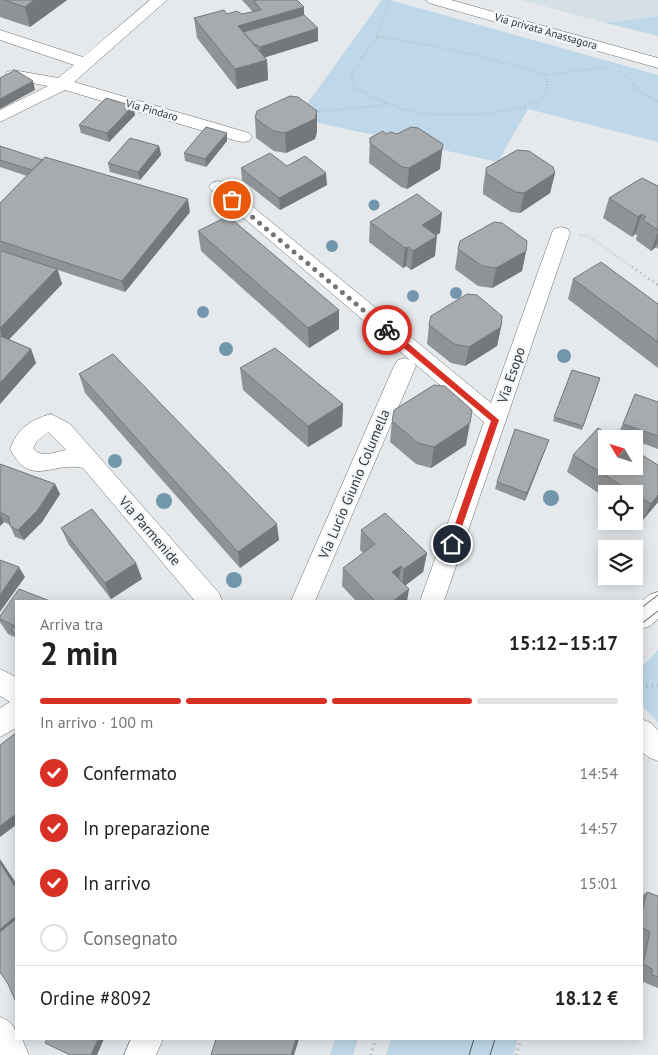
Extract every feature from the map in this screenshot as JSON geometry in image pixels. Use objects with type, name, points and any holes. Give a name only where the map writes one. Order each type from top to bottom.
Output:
[{"type":"street","points":[[0,118],[62,84],[159,0]]},
{"type":"street","name":"Via privata Anassagora","points":[[434,0],[658,63]]},
{"type":"street","points":[[0,35],[86,63]]},
{"type":"street","name":"Via Pindaro","points":[[13,75],[62,84],[243,137]]},
{"type":"street","points":[[218,188],[496,420]]},
{"type":"street","name":"Via Esopo","points":[[432,600],[561,233]]},
{"type":"street","name":"Via Lucio Giunio Columella","points":[[304,600],[404,366]]},
{"type":"street","name":"Via Parmenide","points":[[90,461],[209,600]]},
{"type":"street","points":[[643,602],[658,595]]},
{"type":"street","points":[[643,616],[658,603]]},
{"type":"street","points":[[0,681],[15,691]]},
{"type":"street","points":[[0,724],[15,713]]},
{"type":"street","points":[[643,734],[658,748]]},
{"type":"street","points":[[0,1033],[13,1055]]},
{"type":"street","points":[[140,1055],[147,1040]]},
{"type":"path","points":[[389,0],[376,38],[352,73],[354,88],[387,103],[416,112],[448,116],[482,115],[536,103],[547,92],[549,84],[546,75]]},
{"type":"path","points":[[376,38],[422,42],[494,59],[546,75],[615,65],[642,93],[658,102]]},
{"type":"path","points":[[310,113],[377,106],[387,103]]},
{"type":"path","points":[[561,233],[588,236],[658,286]]},
{"type":"path","points":[[643,686],[658,685]]},
{"type":"path","points":[[371,1055],[376,1040]]},
{"type":"path","points":[[516,1055],[520,1040]]},
{"type":"shaded area","points":[[382,0],[390,0],[658,75],[658,142],[528,109],[498,162],[277,114],[260,117],[271,105],[301,112]]},
{"type":"shaded area","points":[[521,0],[658,0],[658,16],[605,23]]},
{"type":"shaded area","points":[[658,16],[658,36],[605,23]]},
{"type":"shaded area","points":[[658,650],[658,722],[643,707],[643,666]]},
{"type":"shaded area","points":[[335,1040],[358,1040],[353,1055],[330,1055]]},
{"type":"shaded area","points":[[391,1040],[518,1040],[513,1055],[386,1055]]},
{"type":"building","points":[[4,0],[34,0],[25,7]]},
{"type":"building","points":[[297,0],[304,7],[238,26],[267,60],[235,69],[194,18],[224,10],[227,14],[237,11],[242,14],[261,10],[254,1]]},
{"type":"building","points":[[304,15],[318,28],[260,47],[255,45],[243,32]]},
{"type":"building","points":[[15,70],[33,81],[0,99],[0,78]]},
{"type":"building","points":[[290,96],[298,97],[317,111],[315,119],[285,133],[273,131],[255,118],[257,111]]},
{"type":"building","points":[[106,98],[133,106],[107,133],[79,125]]},
{"type":"building","points":[[206,127],[227,133],[205,159],[184,153]]},
{"type":"building","points":[[411,127],[418,128],[443,144],[442,149],[409,168],[402,167],[370,143],[370,138],[383,131],[386,134],[391,132],[397,134]]},
{"type":"building","points":[[130,138],[159,146],[138,172],[108,163]]},
{"type":"building","points":[[0,146],[43,160],[32,170],[0,160]]},
{"type":"building","points":[[517,150],[529,151],[553,167],[555,173],[524,193],[515,192],[487,174],[486,168]]},
{"type":"building","points":[[270,153],[287,166],[305,156],[326,173],[279,198],[241,168]]},
{"type":"building","points":[[45,157],[188,199],[122,281],[0,241],[0,203]]},
{"type":"building","points":[[642,178],[658,186],[658,230],[643,220],[646,217],[642,214],[638,217],[609,198]]},
{"type":"building","points":[[417,194],[442,213],[422,225],[437,236],[413,251],[408,247],[405,248],[370,222]]},
{"type":"building","points":[[228,216],[339,310],[308,328],[198,231]]},
{"type":"building","points":[[494,222],[502,223],[527,241],[526,251],[496,268],[482,266],[458,249],[460,241]]},
{"type":"building","points":[[2,251],[57,269],[0,328],[0,253]]},
{"type":"building","points":[[601,262],[658,304],[658,342],[573,279]]},
{"type":"building","points":[[467,294],[477,295],[502,316],[501,327],[469,347],[454,344],[429,325],[431,316]]},
{"type":"building","points":[[0,336],[31,349],[0,383]]},
{"type":"building","points":[[275,348],[343,404],[308,426],[240,368]]},
{"type":"building","points":[[113,354],[277,524],[238,552],[79,374]]},
{"type":"building","points":[[572,370],[600,378],[583,426],[554,417]]},
{"type":"building","points":[[434,385],[445,386],[472,410],[470,423],[434,447],[418,443],[392,421],[394,410]]},
{"type":"building","points":[[635,394],[658,402],[658,436],[623,424]]},
{"type":"building","points":[[598,428],[601,430],[598,430],[598,471],[573,455]]},
{"type":"building","points":[[515,429],[549,440],[527,493],[497,482]]},
{"type":"building","points":[[643,456],[658,465],[658,495],[651,504],[643,499],[643,485],[621,485],[605,475],[643,475]]},
{"type":"building","points":[[0,464],[55,484],[37,511],[18,530],[10,526],[9,517],[0,512]]},
{"type":"building","points":[[92,509],[136,563],[105,583],[61,528]]},
{"type":"building","points":[[385,513],[427,553],[404,569],[401,566],[392,572],[409,589],[394,600],[374,600],[343,568],[375,544],[361,530]]},
{"type":"building","points":[[0,560],[19,567],[0,595]]},
{"type":"building","points":[[19,589],[47,600],[15,600],[15,626],[0,619],[0,616]]},
{"type":"building","points":[[15,734],[15,815],[0,826],[0,745]]},
{"type":"building","points":[[0,863],[15,886],[15,917],[0,929]]},
{"type":"building","points":[[647,892],[658,896],[658,977],[652,975],[652,969],[643,964],[650,932],[643,928],[643,907]]},
{"type":"building","points":[[15,920],[15,1000],[0,972],[0,932]]},
{"type":"building","points":[[46,1040],[98,1040],[91,1055],[70,1055],[45,1043]]},
{"type":"building","points":[[216,1040],[296,1040],[291,1055],[211,1055]]},
{"type":"tram line","points":[[643,606],[658,595]]},
{"type":"tram line","points":[[643,622],[658,611]]},
{"type":"tram line","points":[[469,1055],[474,1040]]},
{"type":"tram line","points":[[490,1055],[495,1040]]},
{"type":"way so far","points":[[232,200],[387,330]]},
{"type":"route","points":[[387,330],[496,420],[452,544]]}]
